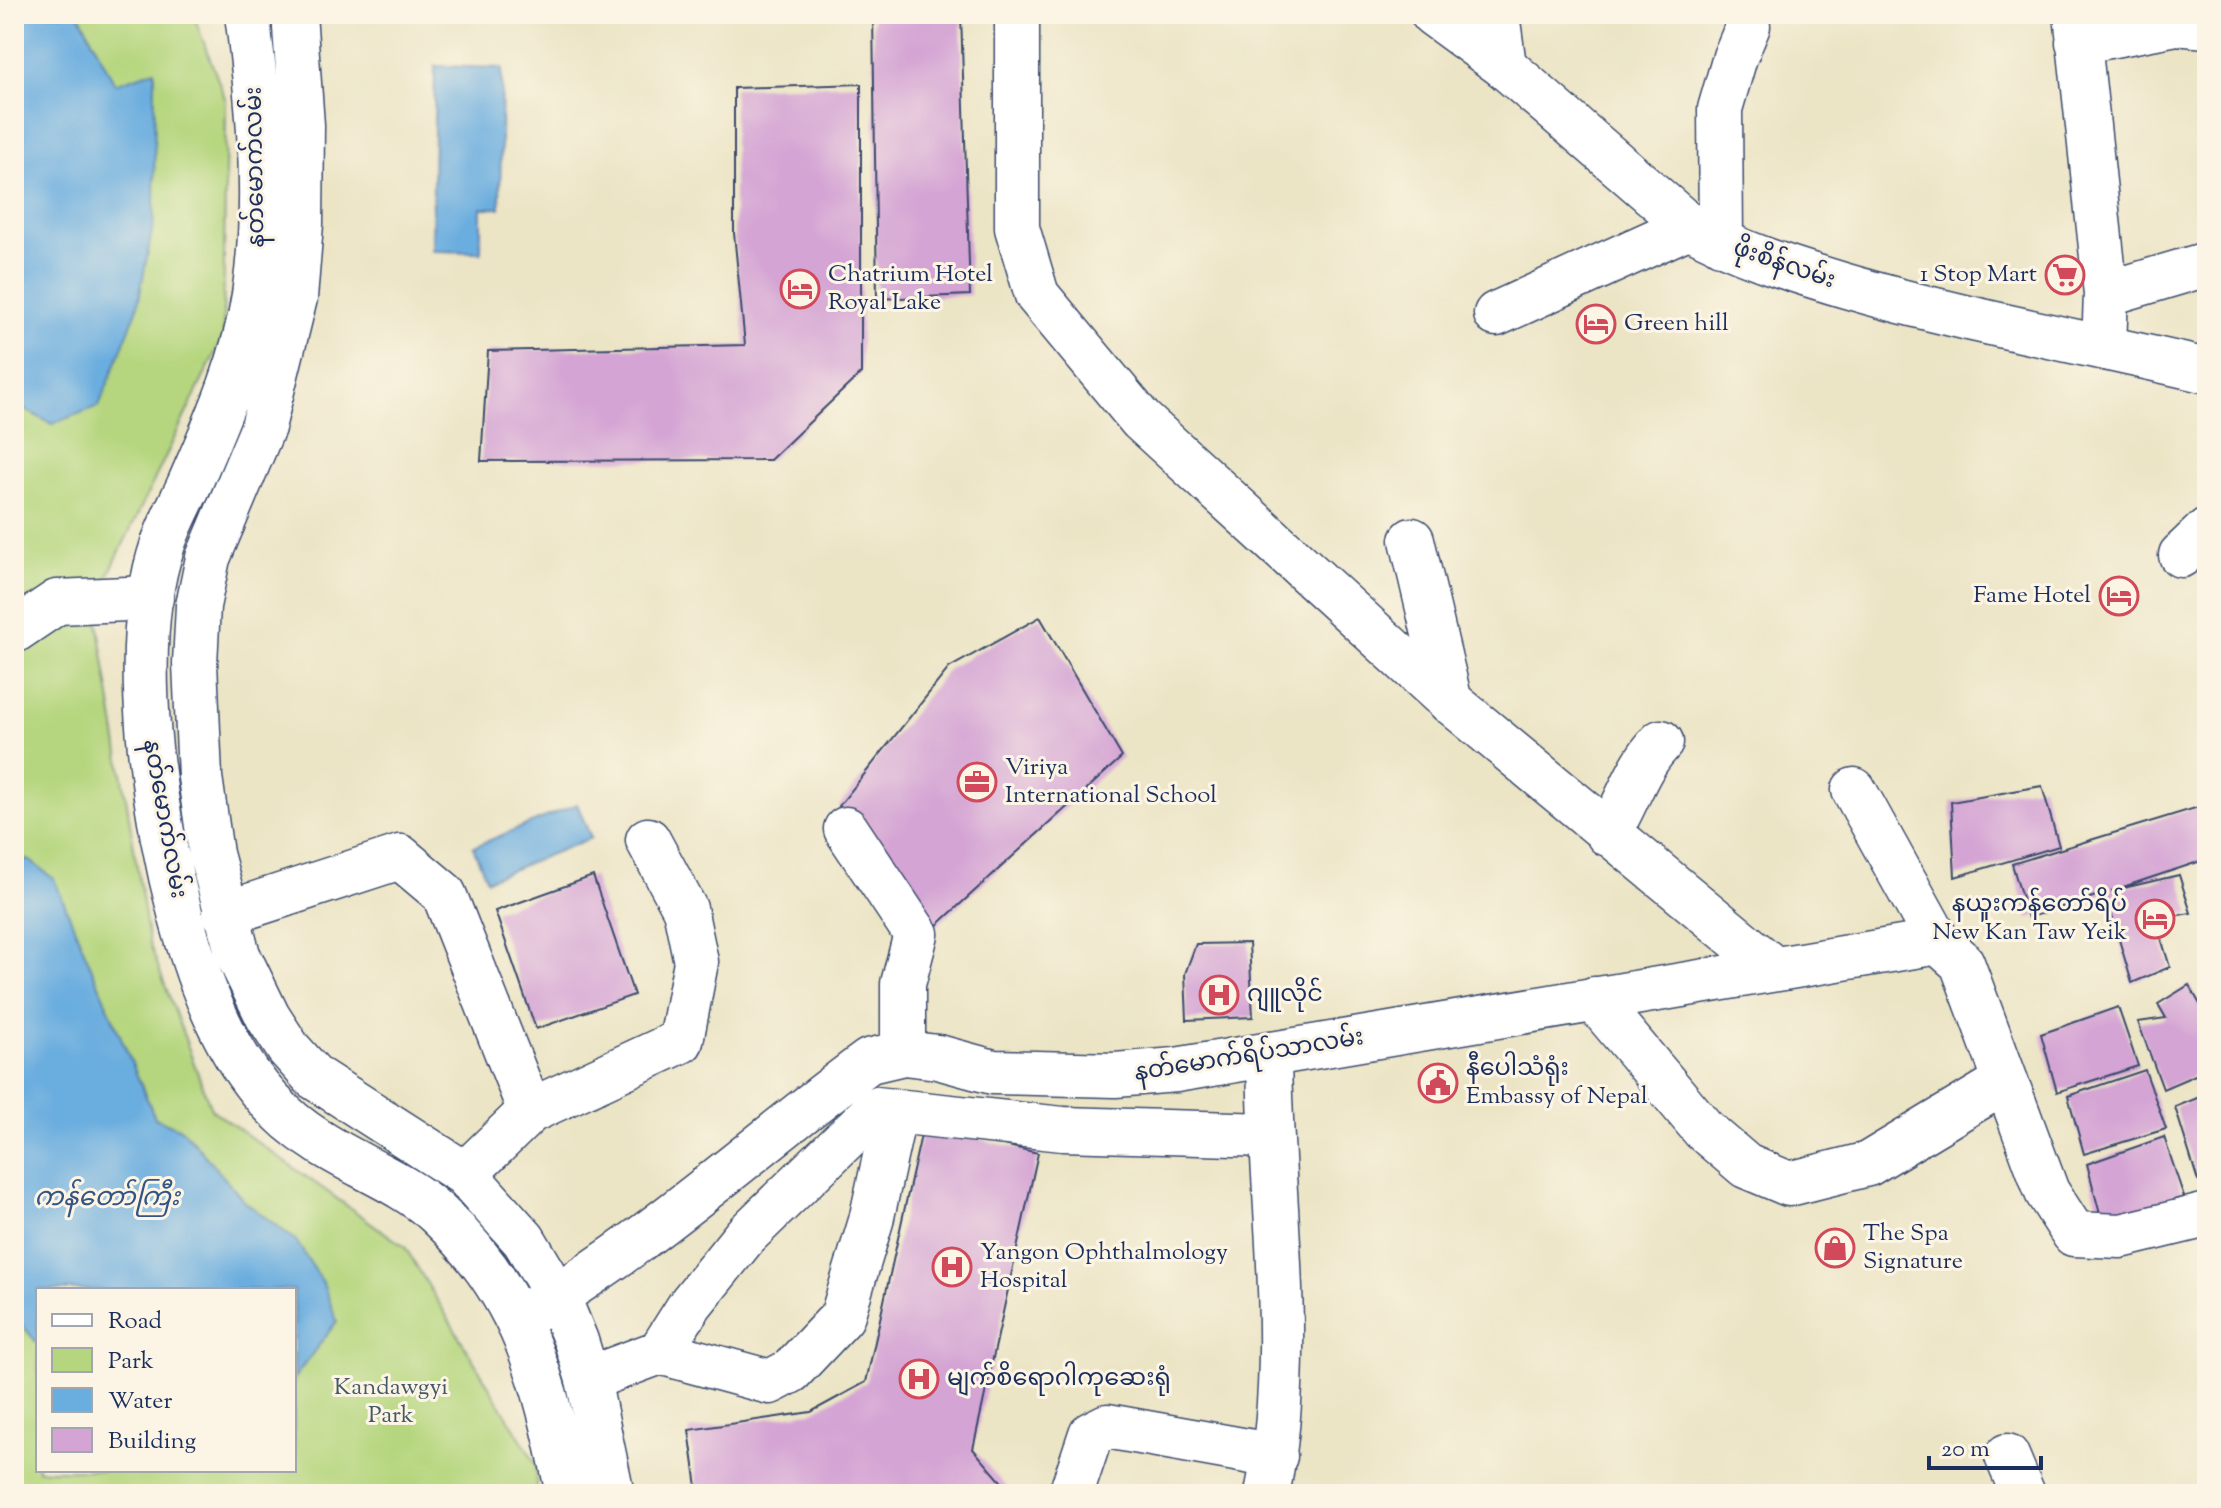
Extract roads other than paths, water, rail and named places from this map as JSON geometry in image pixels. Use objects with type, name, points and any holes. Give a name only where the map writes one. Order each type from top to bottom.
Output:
[{"type":"main road","name":"နတ်မောက်လမ်း","points":[[247,14],[256,83],[295,298],[263,427],[208,558],[198,606],[195,663],[200,777],[225,914],[238,955],[268,1017],[288,1048],[314,1077],[465,1174],[524,1240],[558,1297],[588,1379],[612,1494]]},
{"type":"main road","name":"နတ်မောက်လမ်း","points":[[294,14],[302,125],[280,225],[254,294],[226,397],[162,545],[151,598],[147,661],[151,749],[182,919],[210,1006],[245,1071],[282,1113],[312,1138],[435,1211],[485,1266],[519,1318],[540,1372],[568,1494]]},
{"type":"main road","points":[[1017,14],[1017,228],[1037,295],[1141,420],[1450,702],[1773,968]]},
{"type":"main road","name":"ဖိုးစိန်လမ်း","points":[[1433,14],[1504,66],[1705,235],[1791,269],[1917,307],[2207,371]]},
{"type":"main road","points":[[1497,14],[1504,66]]},
{"type":"main road","points":[[2104,346],[2106,294],[2077,28],[2177,23],[2207,26]]},
{"type":"main road","points":[[1496,314],[1705,235],[1720,109],[1735,57],[1748,26]]},
{"type":"main road","points":[[2106,294],[2207,264]]},
{"type":"main road","points":[[1412,540],[1450,702]]},
{"type":"main road","points":[[14,631],[57,602],[151,598]]},
{"type":"main road","points":[[1608,834],[1625,808],[1644,760],[1661,742]]},
{"type":"main road","points":[[1854,790],[1938,942],[1962,963],[2047,1192],[2074,1234],[2121,1236],[2207,1215]]},
{"type":"main road","points":[[846,829],[916,934],[903,984],[903,1053]]},
{"type":"main road","points":[[465,1174],[530,1111],[681,1041],[696,962],[685,909],[648,840]]},
{"type":"main road","points":[[225,914],[400,857],[444,894],[530,1111]]},
{"type":"main road","name":"နတ်မောက်ရိပ်သာလမ်း","points":[[519,1318],[558,1297],[629,1246],[869,1061],[903,1053],[938,1057],[993,1072],[1115,1075],[1176,1070],[1938,942]]},
{"type":"main road","points":[[1594,999],[1704,1130],[1746,1166],[1789,1184],[1868,1164],[2006,1081]]},
{"type":"main road","points":[[1071,1494],[1091,1434],[1107,1426],[1271,1475],[1280,1310],[1276,1193],[1269,1135],[1269,1055]]},
{"type":"main road","points":[[660,1352],[691,1303],[745,1236],[876,1109],[1063,1129],[1269,1135]]},
{"type":"main road","points":[[588,1379],[660,1352],[770,1382],[791,1371],[842,1317],[871,1221],[895,1111]]},
{"type":"water","points":[[14,14],[79,14],[115,84],[155,70],[154,220],[137,310],[99,406],[52,424],[14,404]]},
{"type":"water","points":[[435,66],[502,68],[500,208],[481,208],[481,252],[432,251]]},
{"type":"water","points":[[577,804],[591,838],[487,880],[473,847]]},
{"type":"water","name":"ကန်တော်ကြီး","points":[[14,857],[30,861],[54,879],[155,1118],[183,1130],[244,1201],[296,1241],[322,1281],[337,1321],[296,1375],[296,1288],[36,1288],[36,1342],[14,1315]]},
{"type":"place","name":"1 Stop Mart","points":[[2065,275]]},
{"type":"place","name":"Chatrium Hotel Royal Lake","points":[[800,289]]},
{"type":"place","name":"Green hill","points":[[1596,324]]},
{"type":"place","name":"Fame Hotel","points":[[2119,596]]},
{"type":"place","name":"Viriya International School","points":[[977,782]]},
{"type":"place","name":"နယူးကန်တော်ရိပ် New Kan Taw Yeik","points":[[2155,919]]},
{"type":"place","name":"ဂျူလိုင်","points":[[1219,995]]},
{"type":"place","name":"နီပေါသံရုံး Embassy of Nepal","points":[[1438,1083]]},
{"type":"place","name":"The Spa Signature","points":[[1835,1248]]},
{"type":"place","name":"Yangon Ophthalmology Hospital","points":[[952,1267]]},
{"type":"place","name":"မျက်စိရောဂါကုဆေးရုံ","points":[[919,1379]]},
{"type":"park label","name":"Kandawgyi Park","points":[[391,1402]]}]
